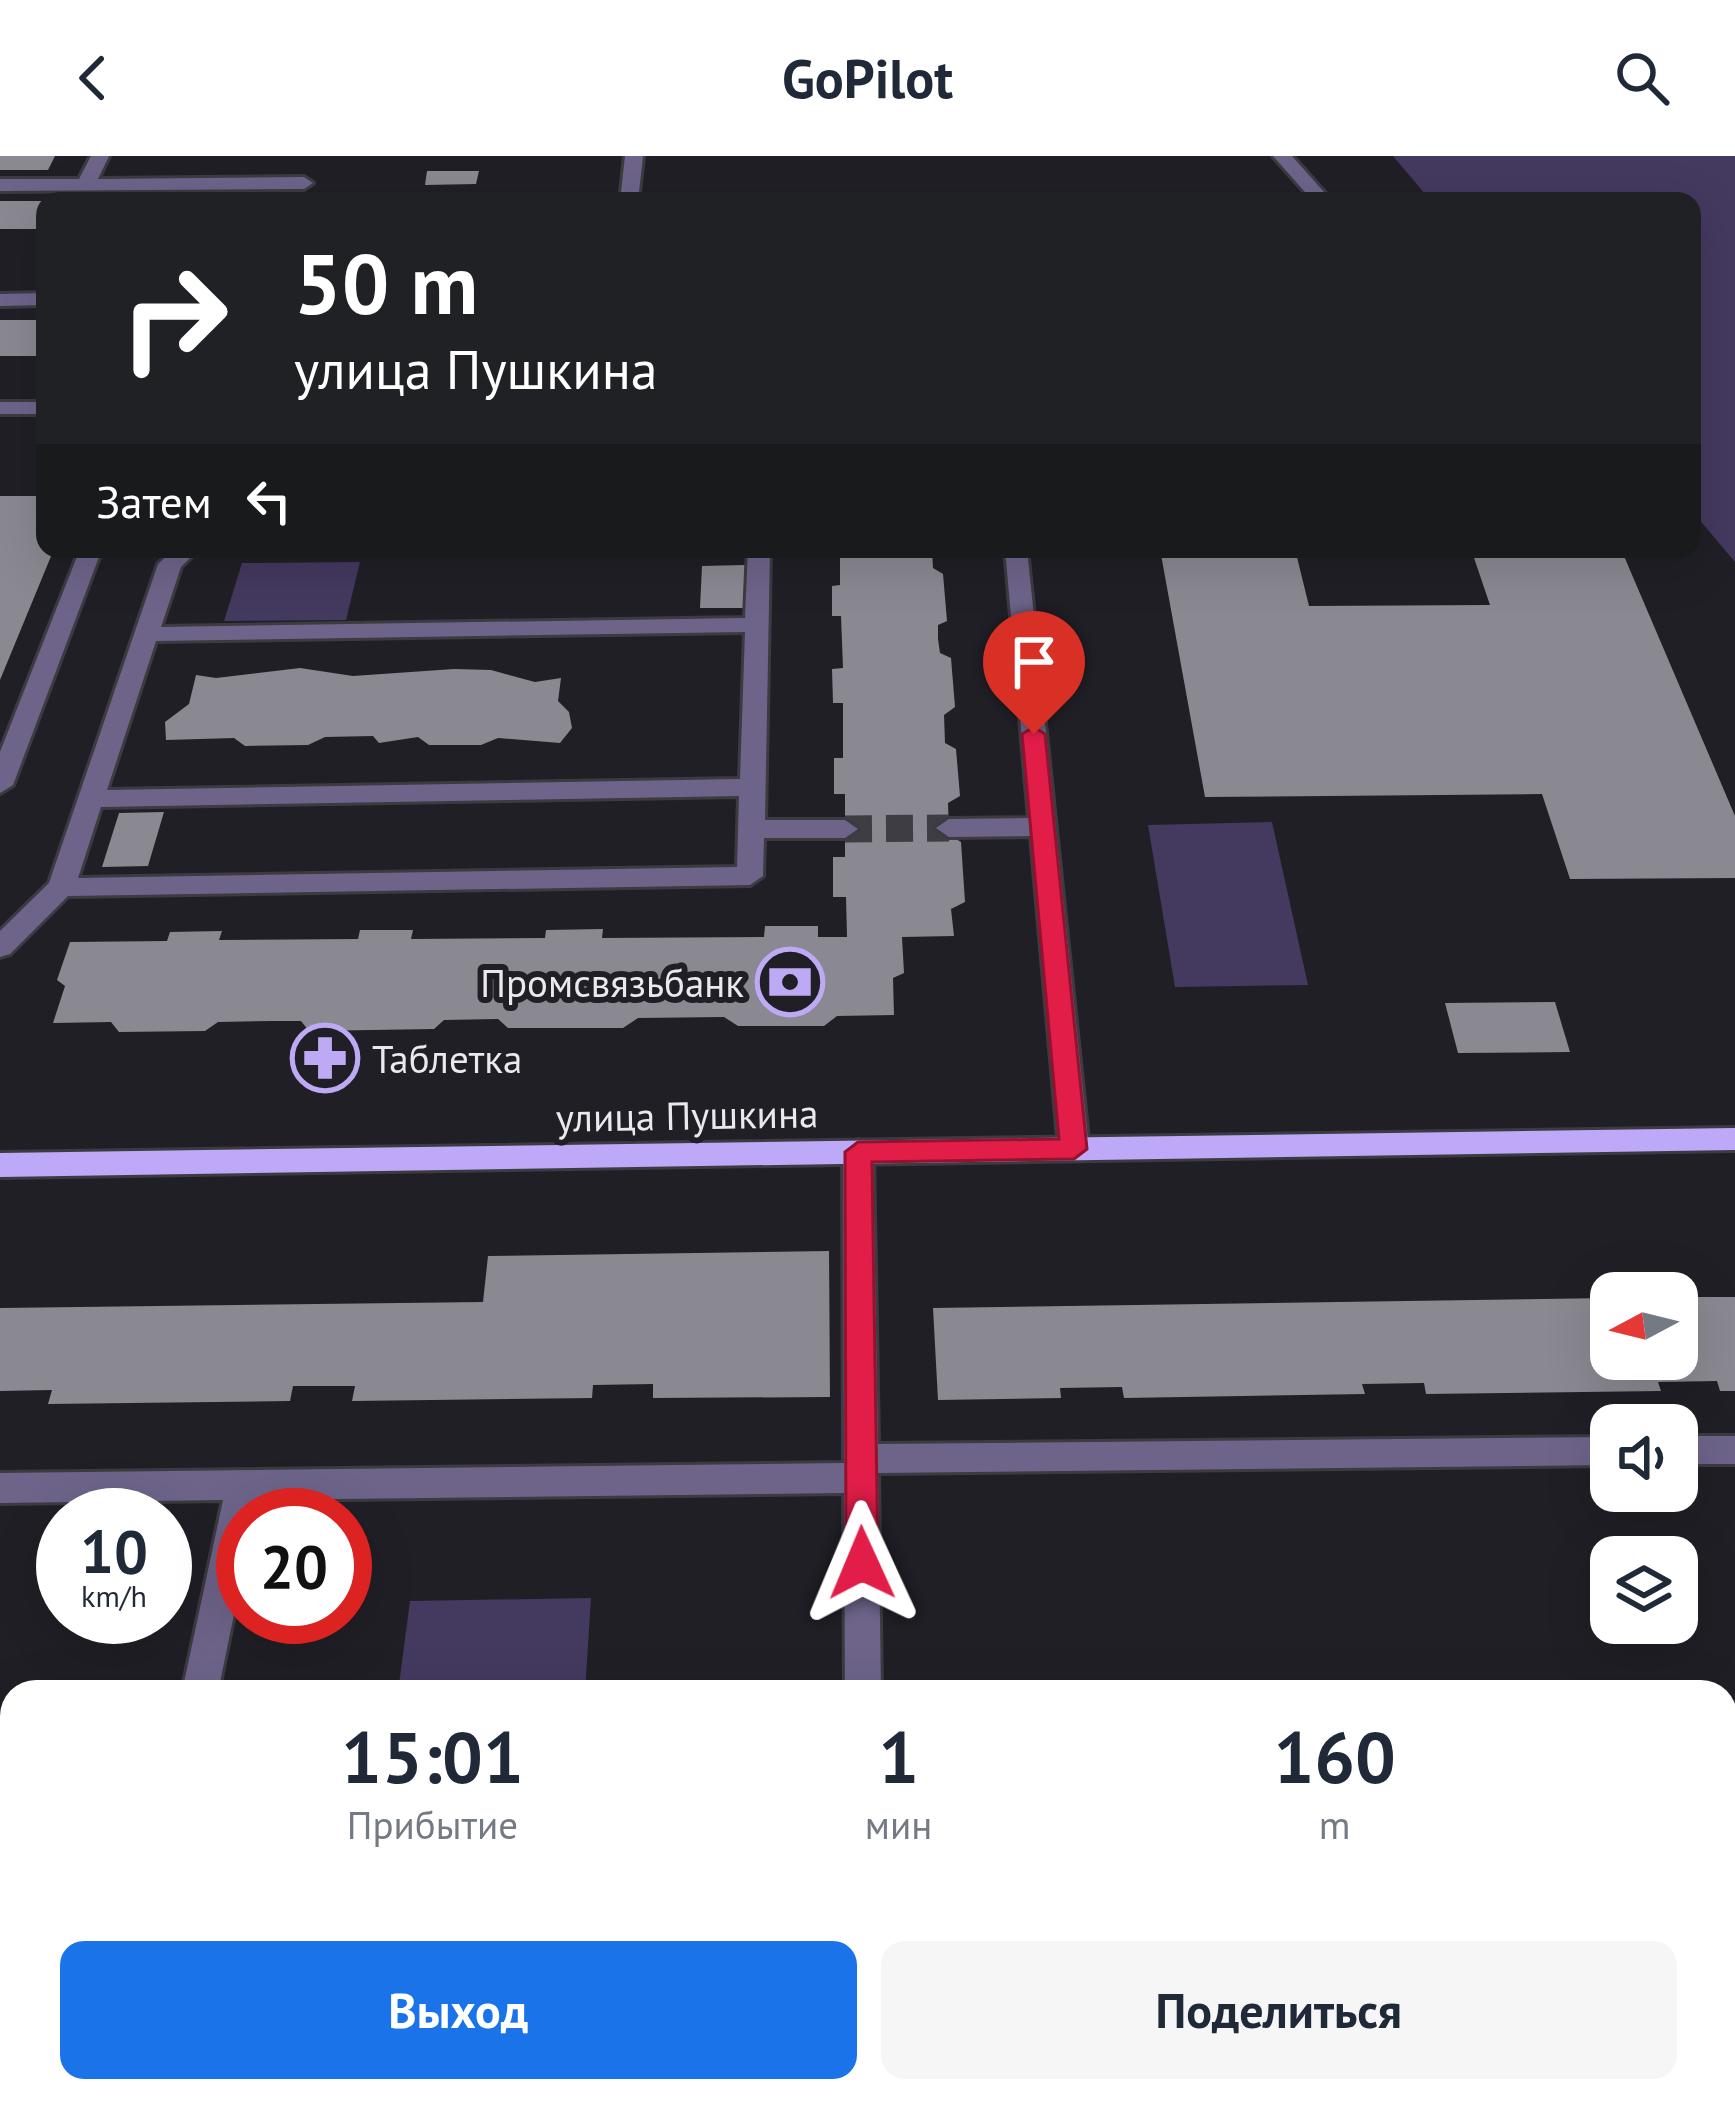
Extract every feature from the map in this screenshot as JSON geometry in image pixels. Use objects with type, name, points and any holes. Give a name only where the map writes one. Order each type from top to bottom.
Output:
[{"type":"main road","name":"улица Пушкина","points":[[0,1165],[1735,1139]]},
{"type":"street","points":[[86,184],[100,156]]},
{"type":"street","points":[[630,192],[634,156]]},
{"type":"street","points":[[1282,156],[1315,192]]},
{"type":"street","points":[[0,185],[304,183]]},
{"type":"street","points":[[0,300],[36,299]]},
{"type":"street","points":[[0,408],[36,408]]},
{"type":"street","points":[[0,784],[88,558]]},
{"type":"street","points":[[0,947],[61,887],[170,564],[177,558]]},
{"type":"street","points":[[61,887],[749,876],[759,558]]},
{"type":"street","points":[[1017,558],[1074,1149]]},
{"type":"street","points":[[147,634],[757,625]]},
{"type":"street","points":[[91,799],[753,787]]},
{"type":"street","points":[[949,828],[1043,827]]},
{"type":"street","points":[[752,830],[844,829]]},
{"type":"street","points":[[858,1152],[863,1680]]},
{"type":"street","points":[[1698,1450],[1735,1450]]},
{"type":"street","points":[[0,1488],[1590,1451]]},
{"type":"street","points":[[203,1680],[243,1486]]},
{"type":"shaded area","points":[[1393,156],[1735,156],[1735,562],[1701,522],[1701,192],[1423,192]]},
{"type":"shaded area","points":[[360,562],[346,620],[224,621],[242,563]]},
{"type":"shaded area","points":[[1272,822],[1308,985],[1175,987],[1148,825]]},
{"type":"shaded area","points":[[591,1598],[586,1680],[400,1680],[410,1601]]},
{"type":"building","points":[[0,156],[55,156],[48,170],[0,170]]},
{"type":"building","points":[[427,171],[479,171],[476,184],[425,185]]},
{"type":"building","points":[[0,201],[36,201],[36,229],[0,229]]},
{"type":"building","points":[[0,320],[36,320],[36,356],[0,356]]},
{"type":"building","points":[[0,496],[36,496],[36,558],[50,558],[0,680]]},
{"type":"building","points":[[840,558],[932,558],[933,568],[943,574],[947,621],[938,625],[938,639],[940,653],[951,658],[955,707],[944,715],[945,743],[956,749],[960,796],[948,803],[949,835],[961,842],[965,902],[951,909],[954,936],[902,937],[904,973],[893,978],[894,1015],[837,1016],[824,1026],[738,1026],[724,1017],[638,1018],[623,1028],[508,1028],[498,1019],[444,1020],[434,1029],[309,1031],[301,1021],[218,1022],[205,1031],[119,1032],[111,1022],[53,1023],[65,986],[57,980],[70,942],[167,941],[170,932],[222,931],[219,940],[358,939],[360,930],[413,930],[411,939],[545,938],[546,930],[603,929],[602,938],[764,937],[765,926],[818,926],[818,937],[847,937],[846,897],[833,897],[833,857],[845,857],[845,794],[834,794],[834,758],[843,758],[843,703],[833,703],[832,669],[843,668],[841,616],[832,616],[832,586],[840,585]]},
{"type":"building","points":[[1162,558],[1297,558],[1309,606],[1490,605],[1474,558],[1625,558],[1735,816],[1735,878],[1570,879],[1542,794],[1205,797]]},
{"type":"building","points":[[745,565],[744,608],[700,608],[702,566]]},
{"type":"building","points":[[300,668],[353,676],[454,669],[491,670],[535,682],[561,678],[558,701],[569,712],[572,728],[560,743],[498,738],[481,745],[429,745],[418,737],[379,743],[373,736],[325,737],[308,745],[245,746],[234,738],[166,740],[165,722],[189,704],[196,675],[216,678]]},
{"type":"building","points":[[164,812],[148,866],[102,867],[119,813]]},
{"type":"building","points":[[1555,1002],[1570,1052],[1458,1053],[1445,1003]]},
{"type":"building","points":[[829,1251],[830,1397],[653,1398],[653,1384],[593,1385],[592,1398],[352,1401],[355,1386],[293,1386],[290,1401],[48,1404],[52,1390],[0,1391],[0,1308],[483,1302],[488,1256]]},
{"type":"building","points":[[1698,1297],[1735,1297],[1735,1391],[1720,1391],[1717,1381],[1658,1382],[1661,1391],[1426,1394],[1424,1383],[1362,1384],[1365,1394],[1124,1398],[1122,1387],[1060,1388],[1061,1398],[938,1400],[933,1308],[1590,1298],[1590,1380],[1698,1380]]},
{"type":"tunnel","points":[[845,829],[949,828]]},
{"type":"place","name":"Промсвязьбанк","points":[[790,982]]},
{"type":"place","name":"Таблетка","points":[[325,1058]]},
{"type":"route","points":[[862,1563],[858,1152],[1074,1149],[1034,734]]}]
